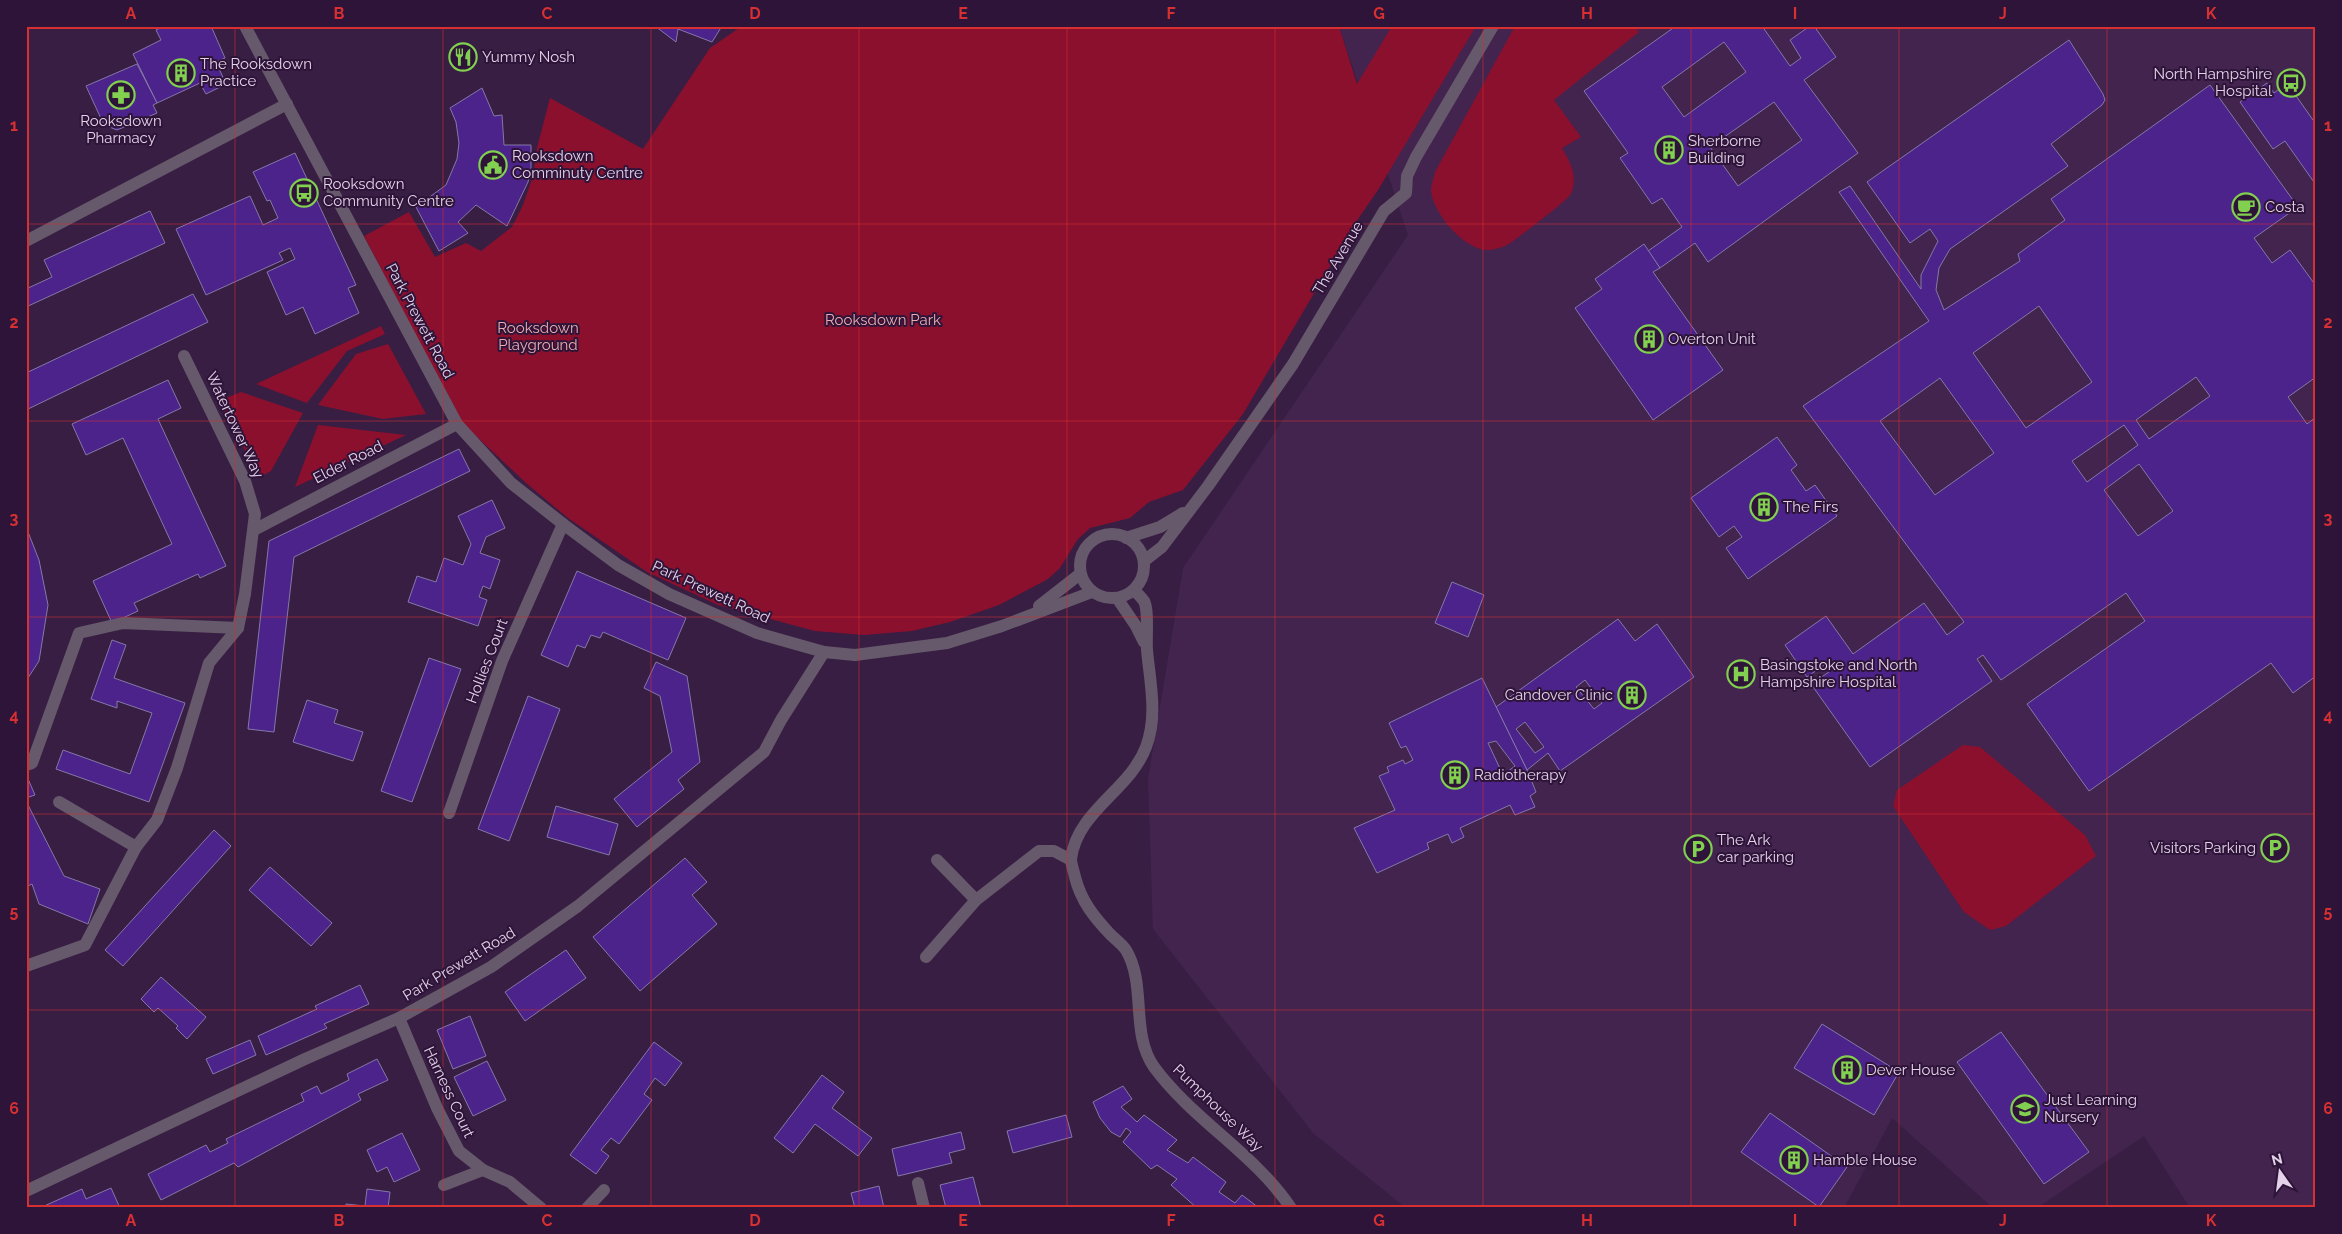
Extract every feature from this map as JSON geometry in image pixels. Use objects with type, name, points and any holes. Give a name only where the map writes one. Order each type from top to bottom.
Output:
[{"type":"street","name":"Park Prewett Road","points":[[246,26],[457,424],[511,483],[562,524],[618,565],[669,594],[757,633],[824,652],[855,655],[947,643],[1002,626],[1092,592]]},
{"type":"street","name":"The Avenue","points":[[1144,561],[1162,547],[1197,501],[1293,364],[1384,211],[1406,192],[1407,176],[1416,157],[1493,26]]},
{"type":"street","points":[[26,241],[287,104]]},
{"type":"street","name":"Watertower Way","points":[[184,356],[245,481],[255,514],[238,628]]},
{"type":"street","name":"Elder Road","points":[[254,530],[457,424]]},
{"type":"street","name":"The Avenue","points":[[1126,538],[1170,522],[1197,501]]},
{"type":"street","name":"Hollies Court","points":[[449,813],[502,661],[562,524]]},
{"type":"street","points":[[1106,534],[1126,538],[1141,552],[1144,561],[1144,573],[1140,584],[1134,590],[1118,598],[1102,597],[1092,592],[1080,574],[1080,564],[1088,544],[1106,534]]},
{"type":"street","name":"Park Prewett Road","points":[[1002,626],[1047,602],[1080,574]]},
{"type":"street","points":[[926,957],[976,900],[1039,851],[1054,851],[1071,860],[1080,834],[1088,819],[1132,773],[1146,747],[1152,726],[1153,702],[1147,648],[1145,603],[1134,590]]},
{"type":"street","points":[[1118,598],[1136,626],[1147,648]]},
{"type":"street","points":[[26,765],[32,762],[79,633],[123,623],[238,628]]},
{"type":"street","points":[[26,966],[85,945],[136,847],[157,820],[177,768],[209,663],[238,628]]},
{"type":"street","name":"Park Prewett Road","points":[[26,1191],[305,1059],[399,1018],[491,967],[578,906],[764,752],[781,720],[824,652]]},
{"type":"street","points":[[59,802],[136,847]]},
{"type":"street","points":[[937,860],[976,900]]},
{"type":"street","name":"Pumphouse Way","points":[[1071,860],[1078,892],[1091,914],[1126,950],[1136,975],[1139,1018],[1153,1066],[1180,1096],[1276,1186],[1291,1208]]},
{"type":"street","name":"Harness Court","points":[[399,1018],[437,1108],[459,1151],[483,1170],[510,1182],[541,1208]]},
{"type":"street","points":[[444,1185],[483,1170]]},
{"type":"street","points":[[918,1183],[924,1208]]},
{"type":"street","points":[[587,1208],[604,1190]]},
{"type":"shaded area","name":"Basingstoke and North Hampshire Hospital","points":[[1339,26],[2316,26],[2316,1208],[2190,1208],[2144,1136],[2037,1208],[1993,1208],[1892,1118],[1844,1208],[1406,1208],[1313,1133],[1153,929],[1148,779],[1183,568],[1408,235]]},
{"type":"green space","name":"Rooksdown Park","points":[[742,26],[1339,26],[1357,84],[1392,26],[1476,26],[1378,190],[1356,222],[1243,414],[1183,490],[1149,502],[1130,518],[1090,528],[1078,539],[1060,568],[1048,579],[999,605],[950,622],[912,631],[864,635],[815,631],[718,605],[647,572],[568,518],[526,483],[460,421],[364,236],[409,212],[435,257],[466,243],[481,251],[512,227],[523,205],[533,176],[537,148],[550,98],[643,149],[710,48]]},
{"type":"green space","points":[[1515,26],[1634,26],[1639,32],[1554,100],[1581,137],[1562,148],[1571,165],[1574,176],[1571,194],[1528,230],[1503,247],[1490,250],[1480,249],[1461,238],[1444,220],[1433,200],[1431,186],[1435,172]]},
{"type":"green space","points":[[381,326],[385,334],[347,351],[307,403],[256,384]]},
{"type":"green space","points":[[388,344],[426,414],[383,419],[318,405],[356,354]]},
{"type":"green space","points":[[241,392],[303,413],[271,471],[260,477],[218,401]]},
{"type":"green space","points":[[318,425],[406,435],[295,487]]},
{"type":"green space","points":[[1963,745],[1980,747],[2085,835],[2096,856],[2006,926],[1990,930],[1964,912],[1893,806],[1897,790]]},
{"type":"building","name":"The Rooksdown Practice","points":[[164,26],[211,26],[225,58],[216,62],[226,84],[206,94],[200,83],[157,103],[133,54],[161,40],[156,30]]},
{"type":"building","points":[[655,26],[722,26],[712,42],[678,29],[676,42]]},
{"type":"building","name":"Sherborne Building","points":[[1676,26],[1762,26],[1790,66],[1801,58],[1790,40],[1810,26],[1814,26],[1836,57],[1804,80],[1858,153],[1708,262],[1695,243],[1660,268],[1648,251],[1682,227],[1662,198],[1652,204],[1620,158],[1628,153],[1584,91]],"holes":[[[1724,42],[1746,72],[1684,117],[1662,87]],[[1774,102],[1802,140],[1738,186],[1710,147]]]},
{"type":"building","name":"Basingstoke and North Hampshire Hospital","points":[[2069,40],[2103,94],[2105,100],[2102,105],[2051,144],[2068,166],[1950,249],[1939,268],[1936,290],[1944,310],[2020,261],[2018,254],[2065,220],[2051,199],[2210,85],[2298,207],[2254,238],[2272,263],[2290,250],[2316,286],[2316,377],[2288,397],[2307,424],[2316,417],[2316,676],[2293,693],[2271,663],[2089,791],[2027,704],[2145,621],[2126,593],[2001,680],[1983,655],[1977,659],[1992,681],[1870,767],[1811,684],[1829,672],[1824,665],[1807,677],[1785,645],[1826,616],[1853,654],[1924,603],[1947,635],[1964,622],[1803,406],[1929,321],[1839,192],[1850,186],[1921,289],[1921,275],[1938,241],[1930,229],[1910,243],[1867,182]],"holes":[[[2039,306],[2092,382],[2026,428],[1973,353]],[[2196,377],[2210,396],[2149,439],[2136,420]],[[1940,378],[1994,453],[1935,495],[1880,421]],[[2124,425],[2138,445],[2087,482],[2072,461]],[[2139,464],[2173,511],[2138,536],[2104,490]]]},
{"type":"building","name":"Rooksdown Pharmacy","points":[[137,64],[157,103],[153,105],[157,113],[117,130],[104,125],[86,86]]},
{"type":"building","points":[[2267,83],[2274,93],[2287,83],[2313,120],[2316,118],[2316,185],[2285,141],[2273,149],[2240,102]]},
{"type":"building","name":"Rooksdown Comminuty Centre","points":[[482,88],[494,116],[502,115],[504,145],[531,145],[531,170],[528,182],[507,226],[476,205],[458,222],[468,233],[439,251],[416,207],[446,185],[457,159],[459,143],[456,122],[450,108]]},
{"type":"building","points":[[295,153],[356,285],[348,288],[359,313],[315,334],[303,307],[286,315],[267,272],[295,259],[290,248],[279,253],[283,260],[206,295],[176,229],[250,196],[263,225],[278,218],[270,200],[267,201],[253,172]]},
{"type":"building","points":[[150,211],[165,243],[26,307],[26,289],[52,277],[44,260]]},
{"type":"building","name":"Overton Unit","points":[[1644,244],[1660,268],[1653,272],[1723,370],[1653,420],[1575,308],[1602,289],[1595,279]]},
{"type":"building","points":[[193,294],[208,322],[26,410],[26,373]]},
{"type":"building","points":[[168,380],[181,408],[158,419],[226,566],[200,578],[198,574],[134,603],[138,611],[112,623],[93,581],[172,544],[123,438],[86,455],[72,424]]},
{"type":"building","name":"The Firs","points":[[1777,437],[1797,465],[1791,470],[1806,491],[1815,485],[1837,516],[1748,579],[1726,548],[1742,537],[1734,526],[1719,537],[1691,498]]},
{"type":"building","points":[[459,449],[470,471],[294,557],[274,732],[248,729],[269,541]]},
{"type":"building","points":[[492,500],[505,528],[486,537],[480,553],[500,560],[490,589],[483,586],[479,597],[487,600],[478,626],[408,602],[417,576],[436,582],[444,558],[463,565],[471,544],[458,516]]},
{"type":"building","points":[[26,527],[39,560],[48,605],[39,661],[26,681]]},
{"type":"building","points":[[577,571],[686,618],[668,660],[603,632],[600,638],[591,635],[585,648],[577,645],[568,667],[541,655]]},
{"type":"building","points":[[1452,582],[1484,595],[1468,637],[1435,623]]},
{"type":"building","name":"Candover Clinic","points":[[1618,619],[1635,641],[1657,624],[1694,677],[1560,771],[1548,753],[1527,770],[1496,707]],"holes":[[[1585,680],[1602,703],[1594,709],[1576,687]],[[1525,722],[1544,747],[1535,753],[1516,729]]]},
{"type":"building","points":[[112,640],[126,645],[114,678],[185,703],[149,802],[56,769],[63,750],[130,774],[152,713],[117,701],[117,708],[91,699]]},
{"type":"building","points":[[429,658],[461,669],[412,802],[381,791]]},
{"type":"building","points":[[656,662],[687,676],[700,762],[678,780],[684,789],[637,827],[614,799],[672,752],[660,696],[644,688]]},
{"type":"building","name":"Radiotherapy","points":[[1482,678],[1527,770],[1536,792],[1530,796],[1535,807],[1515,815],[1510,805],[1460,828],[1464,837],[1452,843],[1448,834],[1427,843],[1429,849],[1377,873],[1354,828],[1395,810],[1379,776],[1389,772],[1387,767],[1403,760],[1405,764],[1413,760],[1406,746],[1401,748],[1389,723]],"holes":[[[1496,741],[1515,766],[1503,775],[1488,743]]]},
{"type":"building","points":[[528,696],[560,709],[509,841],[478,829]]},
{"type":"building","points":[[307,700],[338,710],[334,723],[363,732],[353,761],[293,742]]},
{"type":"building","points":[[28,779],[35,795],[26,798],[26,780]]},
{"type":"building","points":[[26,801],[64,876],[100,889],[88,924],[39,904],[32,884],[26,887]]},
{"type":"building","points":[[556,806],[618,824],[609,855],[547,837]]},
{"type":"building","points":[[214,830],[231,846],[123,966],[105,950]]},
{"type":"building","points":[[685,858],[707,882],[692,895],[717,924],[640,991],[593,937]]},
{"type":"building","points":[[270,867],[332,923],[311,946],[249,890]]},
{"type":"building","points":[[566,950],[586,978],[525,1021],[505,992]]},
{"type":"building","points":[[161,977],[206,1017],[187,1039],[176,1028],[178,1026],[158,1008],[154,1012],[141,999]]},
{"type":"building","points":[[360,985],[369,1004],[324,1024],[327,1028],[266,1055],[258,1036],[317,1009],[315,1006]]},
{"type":"building","points":[[470,1016],[486,1056],[453,1069],[437,1030]]},
{"type":"building","name":"Dever House","points":[[1822,1024],[1899,1072],[1874,1115],[1794,1068]]},
{"type":"building","points":[[2001,1032],[2089,1152],[2044,1184],[1957,1062]]},
{"type":"building","points":[[250,1040],[256,1055],[213,1074],[206,1059]]},
{"type":"building","points":[[654,1042],[682,1063],[665,1086],[655,1078],[644,1094],[652,1100],[619,1144],[611,1138],[601,1150],[609,1156],[596,1174],[570,1155]]},
{"type":"building","points":[[377,1059],[388,1080],[358,1094],[361,1100],[238,1167],[234,1163],[161,1200],[148,1174],[206,1145],[210,1152],[228,1143],[226,1139],[304,1101],[301,1094],[317,1086],[321,1094],[349,1080],[347,1074]]},
{"type":"building","points":[[487,1061],[506,1100],[473,1116],[454,1077]]},
{"type":"building","points":[[822,1075],[844,1092],[832,1108],[872,1138],[858,1156],[815,1124],[793,1153],[774,1138]]},
{"type":"building","points":[[1123,1086],[1132,1099],[1121,1107],[1137,1122],[1144,1115],[1177,1140],[1167,1150],[1188,1163],[1193,1157],[1226,1182],[1219,1192],[1235,1203],[1242,1195],[1259,1208],[1197,1208],[1171,1185],[1177,1179],[1157,1165],[1151,1169],[1123,1142],[1131,1132],[1126,1128],[1120,1137],[1111,1132],[1100,1118],[1093,1102]]},
{"type":"building","name":"Hamble House","points":[[1770,1113],[1847,1167],[1819,1207],[1741,1152]]},
{"type":"building","points":[[1066,1115],[1072,1137],[1013,1153],[1007,1131]]},
{"type":"building","points":[[961,1132],[965,1149],[949,1153],[952,1163],[898,1176],[892,1149]]},
{"type":"building","points":[[402,1133],[420,1170],[394,1182],[387,1167],[377,1172],[367,1150]]},
{"type":"building","points":[[973,1177],[981,1208],[946,1208],[940,1185]]},
{"type":"building","points":[[879,1186],[884,1208],[855,1208],[851,1193]]},
{"type":"building","points":[[111,1188],[120,1208],[42,1207],[82,1189],[86,1199]]},
{"type":"building","points":[[367,1189],[390,1192],[388,1208],[345,1208],[346,1204],[365,1206]]},
{"type":"place","name":"Yummy Nosh","points":[[463,57]]},
{"type":"place","name":"The Rooksdown Practice","points":[[181,73]]},
{"type":"place","name":"North Hampshire Hospital","points":[[2291,83]]},
{"type":"place","name":"Rooksdown Pharmacy","points":[[121,95]]},
{"type":"place","name":"Sherborne Building","points":[[1669,150]]},
{"type":"place","name":"Rooksdown Comminuty Centre","points":[[493,165]]},
{"type":"place","name":"Rooksdown Community Centre","points":[[304,193]]},
{"type":"place","name":"Costa","points":[[2246,207]]},
{"type":"place","name":"Overton Unit","points":[[1649,339]]},
{"type":"place","name":"The Firs","points":[[1764,507]]},
{"type":"place","name":"Basingstoke and North Hampshire Hospital","points":[[1741,674]]},
{"type":"place","name":"Candover Clinic","points":[[1632,695]]},
{"type":"place","name":"Radiotherapy","points":[[1455,775]]},
{"type":"place","name":"Visitors Parking","points":[[2275,848]]},
{"type":"place","name":"The Ark car parking","points":[[1698,849]]},
{"type":"place","name":"Dever House","points":[[1847,1070]]},
{"type":"place","name":"Just Learning Nursery","points":[[2025,1109]]},
{"type":"place","name":"Hamble House","points":[[1794,1160]]},
{"type":"park label","name":"Rooksdown Playground","points":[[538,336]]}]
